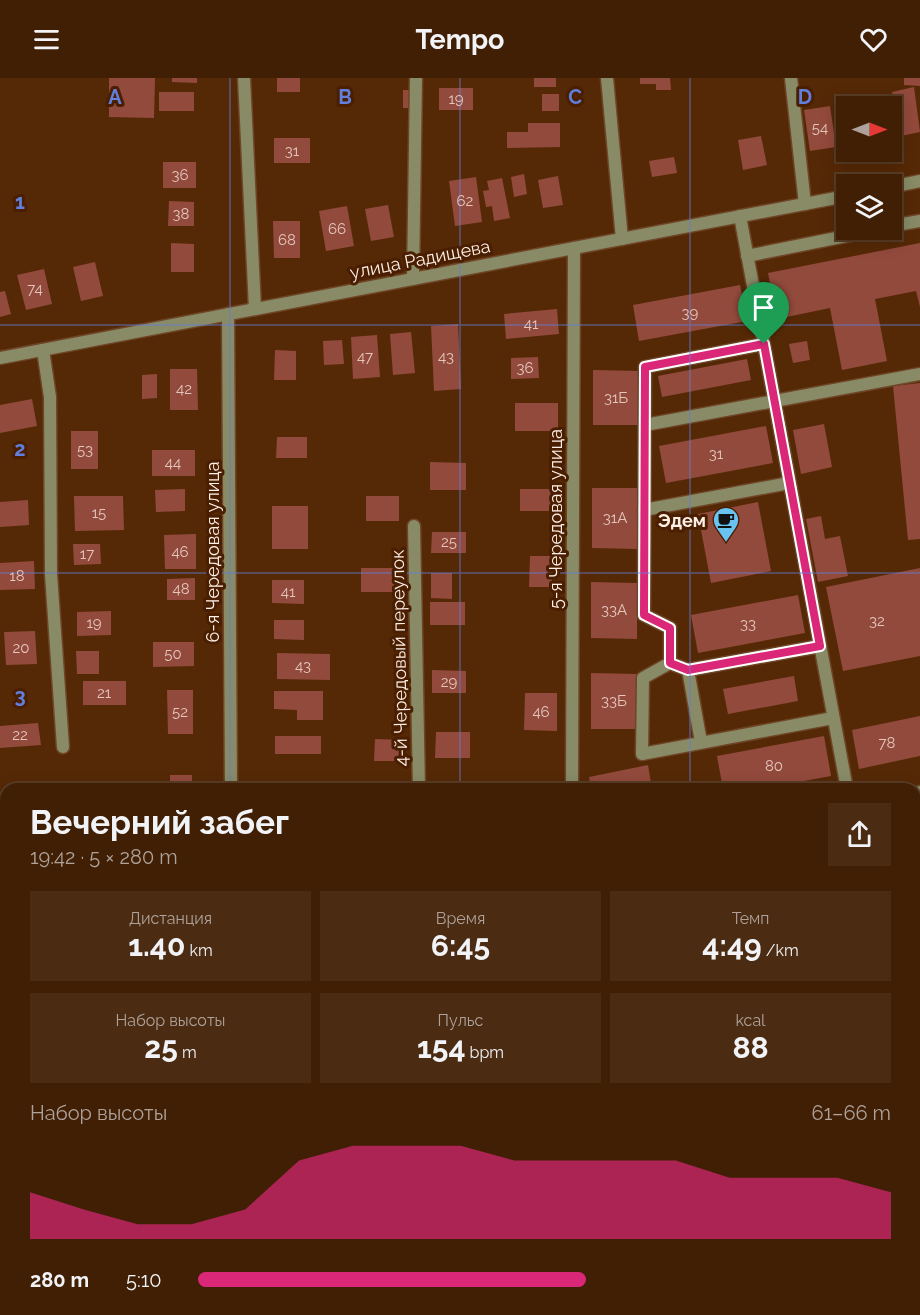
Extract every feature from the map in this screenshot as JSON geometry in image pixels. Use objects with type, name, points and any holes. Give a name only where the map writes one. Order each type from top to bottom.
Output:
[{"type":"street","points":[[244,78],[255,309]]},
{"type":"street","points":[[413,279],[416,78]]},
{"type":"street","points":[[607,78],[622,239]]},
{"type":"street","points":[[790,78],[805,204]]},
{"type":"street","points":[[902,185],[920,181]]},
{"type":"street","name":"улица Радищева","points":[[0,358],[836,198]]},
{"type":"street","points":[[740,216],[845,783]]},
{"type":"street","points":[[902,224],[920,221]]},
{"type":"street","points":[[747,256],[836,238]]},
{"type":"street","name":"5-я Чередовая улица","points":[[572,783],[574,248]]},
{"type":"street","name":"6-я Чередовая улица","points":[[228,314],[231,783]]},
{"type":"street","points":[[670,663],[670,628],[644,615],[645,367],[764,344]]},
{"type":"street","points":[[43,350],[50,397],[51,574],[63,747]]},
{"type":"street","points":[[645,425],[920,374]]},
{"type":"street","points":[[644,510],[789,483]]},
{"type":"street","name":"4-й Чередовый переулок","points":[[414,526],[419,783]]},
{"type":"street","points":[[670,663],[688,670],[820,646]]},
{"type":"street","points":[[670,663],[643,678],[642,754],[833,718]]},
{"type":"street","points":[[688,670],[701,742]]},
{"type":"building","points":[[109,78],[155,78],[154,118],[109,117]]},
{"type":"building","points":[[172,78],[197,78],[197,83],[172,82]]},
{"type":"building","points":[[277,78],[300,78],[300,92],[277,92]]},
{"type":"building","points":[[534,78],[556,78],[556,87],[534,87]]},
{"type":"building","points":[[640,78],[670,78],[671,90],[656,90],[656,84],[640,84]]},
{"type":"building","points":[[904,78],[920,78],[920,86],[904,85]]},
{"type":"building","points":[[914,87],[920,132],[902,136],[902,96],[893,96],[892,92]]},
{"type":"building","points":[[439,88],[473,88],[473,110],[439,110]]},
{"type":"building","points":[[403,90],[411,90],[412,108],[403,108]]},
{"type":"building","points":[[159,92],[194,92],[194,111],[159,111]]},
{"type":"building","points":[[542,94],[559,94],[559,111],[542,111]]},
{"type":"building","points":[[830,106],[836,147],[810,151],[804,110]]},
{"type":"building","points":[[528,123],[560,123],[560,147],[507,148],[507,132],[528,132]]},
{"type":"building","points":[[761,136],[767,165],[743,170],[738,140]]},
{"type":"building","points":[[274,138],[310,138],[310,163],[274,163]]},
{"type":"building","points":[[674,157],[677,173],[652,177],[649,161]]},
{"type":"building","points":[[163,162],[196,162],[196,188],[163,188]]},
{"type":"building","points":[[524,174],[527,194],[514,197],[511,177]]},
{"type":"building","points":[[558,176],[563,205],[543,208],[538,180]]},
{"type":"building","points":[[476,177],[482,222],[455,226],[449,181]]},
{"type":"building","points":[[502,178],[510,218],[494,221],[492,206],[486,207],[483,191],[489,190],[487,181]]},
{"type":"building","points":[[169,201],[194,202],[194,226],[168,226]]},
{"type":"building","points":[[388,205],[394,237],[371,241],[365,209]]},
{"type":"building","points":[[347,206],[354,246],[326,251],[319,211]]},
{"type":"building","points":[[273,221],[300,221],[300,258],[274,258]]},
{"type":"building","points":[[171,243],[194,244],[194,272],[171,272]]},
{"type":"building","points":[[920,243],[920,307],[916,291],[875,299],[887,361],[842,370],[830,308],[777,319],[768,273]]},
{"type":"building","points":[[95,262],[103,296],[81,301],[73,267]]},
{"type":"building","points":[[44,269],[52,304],[26,310],[17,275]]},
{"type":"building","points":[[740,285],[747,321],[639,341],[633,305]]},
{"type":"building","points":[[5,291],[11,314],[0,317],[0,292]]},
{"type":"building","points":[[557,309],[559,334],[506,339],[504,314]]},
{"type":"building","points":[[458,324],[461,389],[434,391],[431,326]]},
{"type":"building","points":[[411,332],[415,373],[393,375],[390,334]]},
{"type":"building","points":[[377,335],[380,377],[353,379],[351,337]]},
{"type":"building","points":[[342,340],[344,364],[324,365],[323,341]]},
{"type":"building","points":[[807,341],[810,360],[793,363],[789,344]]},
{"type":"building","points":[[275,350],[296,351],[296,380],[274,380]]},
{"type":"building","points":[[538,357],[539,378],[511,379],[511,358]]},
{"type":"building","points":[[747,359],[751,380],[662,397],[658,376]]},
{"type":"building","points":[[170,369],[197,369],[198,410],[170,410]]},
{"type":"building","points":[[593,370],[639,371],[638,425],[593,425]]},
{"type":"building","points":[[157,374],[157,398],[142,399],[142,375]]},
{"type":"building","points":[[920,383],[920,539],[908,540],[893,386]]},
{"type":"building","points":[[32,399],[37,426],[0,433],[0,405]]},
{"type":"building","points":[[515,403],[558,403],[558,431],[515,431]]},
{"type":"building","points":[[824,424],[832,467],[801,474],[793,430]]},
{"type":"building","points":[[766,426],[773,463],[666,483],[659,446]]},
{"type":"building","points":[[71,431],[98,431],[98,469],[71,469]]},
{"type":"building","points":[[277,437],[307,437],[307,458],[276,458]]},
{"type":"building","points":[[152,450],[195,450],[195,476],[152,476]]},
{"type":"building","points":[[430,462],[466,463],[466,490],[430,490]]},
{"type":"building","points":[[592,488],[638,488],[637,549],[592,548]]},
{"type":"building","points":[[185,489],[185,511],[156,512],[155,490]]},
{"type":"building","points":[[520,489],[558,489],[557,511],[520,511]]},
{"type":"building","points":[[74,496],[123,496],[124,530],[75,531]]},
{"type":"building","points":[[366,496],[399,496],[399,521],[366,521]]},
{"type":"building","points":[[28,500],[29,525],[0,527],[0,502]]},
{"type":"building","points":[[758,502],[771,571],[711,583],[698,514]]},
{"type":"building","points":[[272,506],[308,506],[308,549],[272,549]]},
{"type":"building","points":[[821,516],[825,539],[840,536],[848,576],[818,582],[806,519]]},
{"type":"building","points":[[432,532],[466,532],[466,553],[431,553]]},
{"type":"building","points":[[196,534],[196,569],[165,569],[164,535]]},
{"type":"building","points":[[73,544],[100,544],[101,564],[74,565]]},
{"type":"building","points":[[530,556],[552,556],[552,587],[529,587]]},
{"type":"building","points":[[34,561],[35,589],[0,590],[0,563]]},
{"type":"building","points":[[361,568],[398,568],[397,592],[361,592]]},
{"type":"building","points":[[920,568],[920,656],[843,671],[826,587]]},
{"type":"building","points":[[431,573],[452,573],[452,599],[431,598]]},
{"type":"building","points":[[195,578],[195,600],[167,600],[167,579]]},
{"type":"building","points":[[272,580],[304,580],[304,604],[272,603]]},
{"type":"building","points":[[591,582],[637,583],[637,639],[591,638]]},
{"type":"building","points":[[798,595],[805,633],[698,653],[691,615]]},
{"type":"building","points":[[430,602],[465,602],[465,625],[430,625]]},
{"type":"building","points":[[111,611],[111,635],[77,636],[77,612]]},
{"type":"building","points":[[274,620],[304,620],[304,640],[274,639]]},
{"type":"building","points":[[35,631],[37,664],[6,665],[4,632]]},
{"type":"building","points":[[153,642],[194,642],[194,666],[153,667]]},
{"type":"building","points":[[76,651],[99,651],[99,674],[77,674]]},
{"type":"building","points":[[277,653],[330,654],[330,680],[277,679]]},
{"type":"building","points":[[432,670],[466,671],[466,693],[432,693]]},
{"type":"building","points":[[591,673],[637,674],[636,729],[591,729]]},
{"type":"building","points":[[794,676],[798,701],[728,714],[723,689]]},
{"type":"building","points":[[83,681],[126,681],[126,705],[83,705]]},
{"type":"building","points":[[167,690],[193,690],[193,734],[168,734]]},
{"type":"building","points":[[274,691],[323,691],[323,720],[297,720],[297,710],[274,709]]},
{"type":"building","points":[[525,693],[557,693],[557,731],[524,730]]},
{"type":"building","points":[[920,716],[920,756],[859,769],[852,730]]},
{"type":"building","points":[[38,723],[41,745],[0,748],[0,726]]},
{"type":"building","points":[[436,732],[470,732],[470,758],[435,758]]},
{"type":"building","points":[[275,736],[321,736],[321,754],[275,754]]},
{"type":"building","points":[[824,736],[831,776],[793,783],[722,783],[717,756]]},
{"type":"building","points":[[375,739],[405,740],[405,761],[374,761]]},
{"type":"building","points":[[648,765],[651,783],[590,783],[589,777]]},
{"type":"building","points":[[170,775],[192,775],[192,783],[170,783]]},
{"type":"place","name":"Эдем","points":[[726,543]]},
{"type":"route","points":[[764,344],[820,646],[688,670],[670,663],[670,628],[644,615],[645,367],[764,344]]}]
